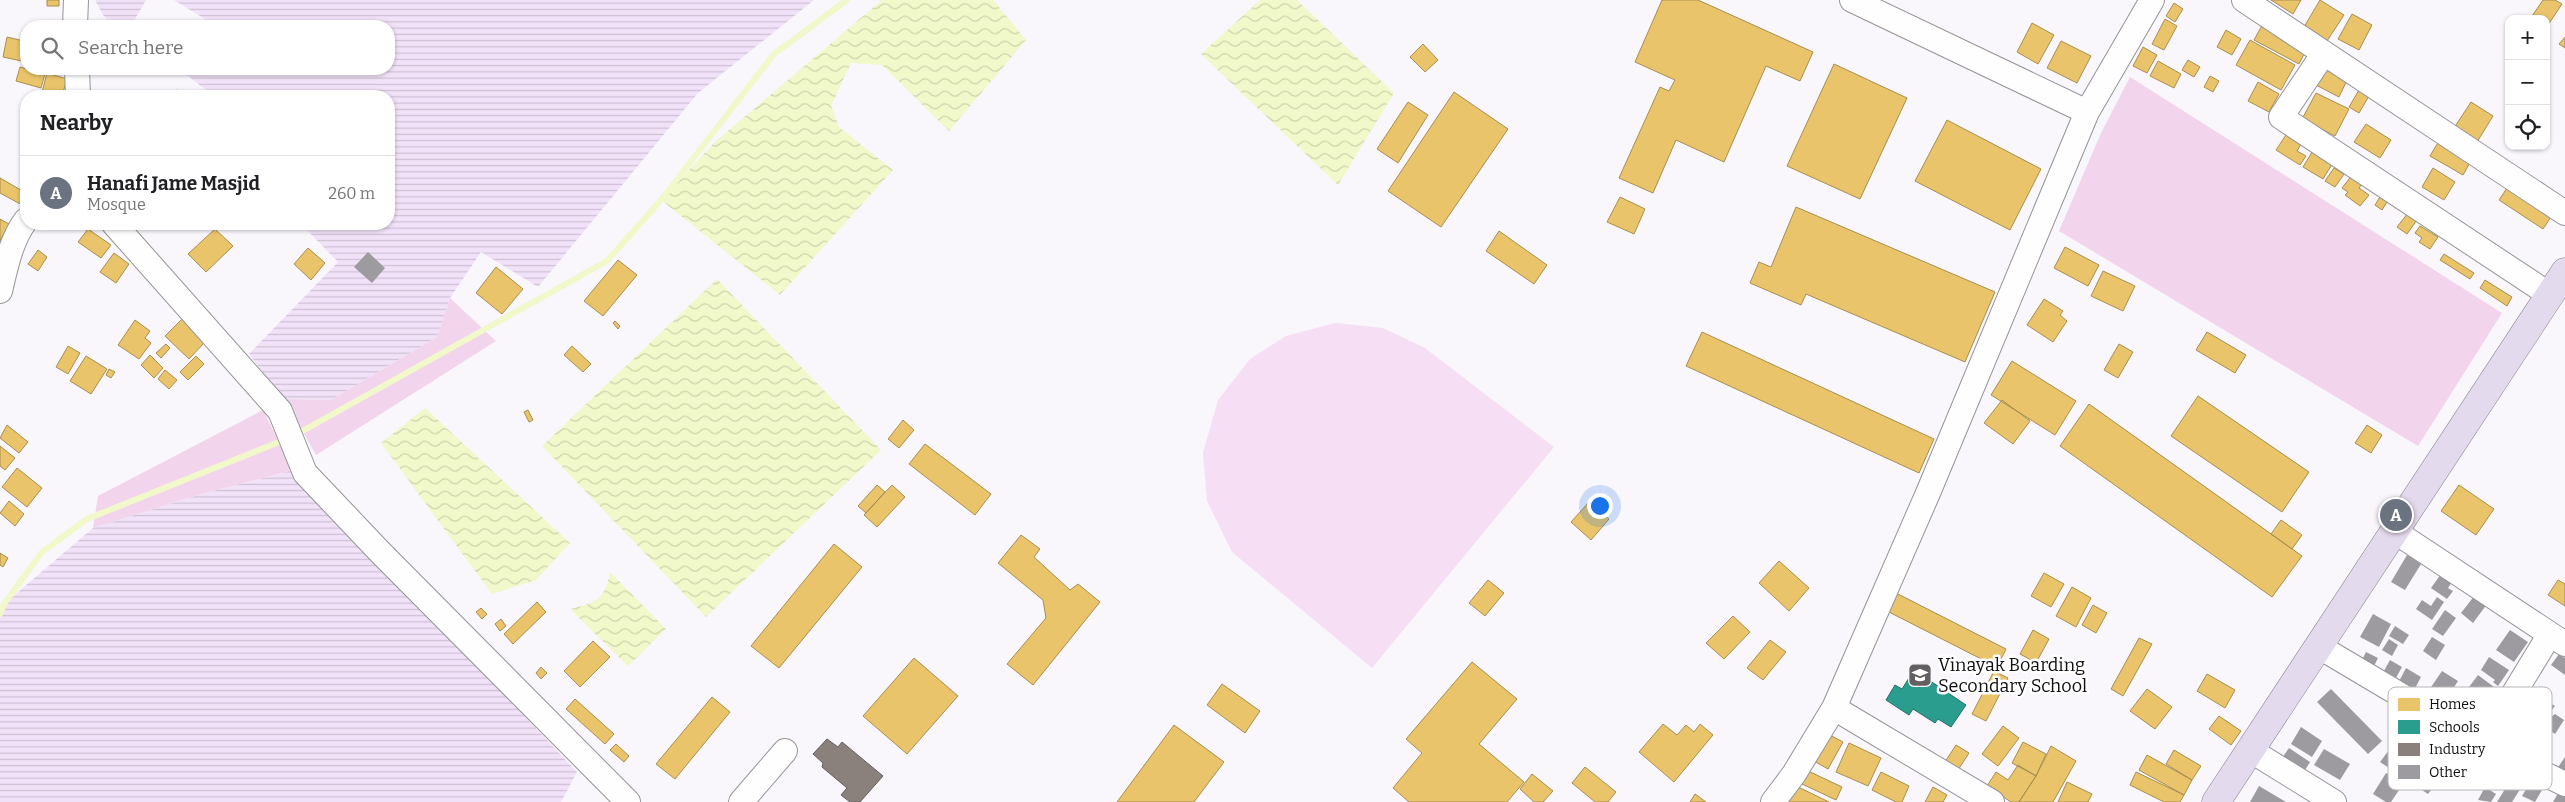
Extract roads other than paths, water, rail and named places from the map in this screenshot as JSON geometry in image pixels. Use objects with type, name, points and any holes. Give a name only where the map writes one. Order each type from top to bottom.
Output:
[{"type":"main road","points":[[2216,802],[2565,272]]},
{"type":"street","points":[[75,20],[76,0]]},
{"type":"street","points":[[1852,0],[2087,112]]},
{"type":"street","points":[[2244,0],[2565,213]]},
{"type":"street","points":[[1773,802],[1794,774],[1834,708],[1928,493],[2087,112],[2148,2]]},
{"type":"street","points":[[2324,53],[2281,117],[2550,295]]},
{"type":"street","points":[[77,75],[78,90]]},
{"type":"street","points":[[0,290],[7,261],[20,229]]},
{"type":"street","points":[[119,230],[280,411],[305,473],[380,552],[628,802]]},
{"type":"street","points":[[2394,531],[2557,639],[2523,687]]},
{"type":"street","points":[[2318,646],[2388,688]]},
{"type":"street","points":[[1834,708],[1992,802]]},
{"type":"street","points":[[2250,750],[2334,802]]},
{"type":"street","points":[[741,802],[785,751]]},
{"type":"street","points":[[2552,778],[2565,784]]},
{"type":"water","points":[[882,0],[993,0],[1026,40],[949,131],[882,65],[851,63],[831,106],[839,127],[893,170],[780,295],[661,200],[716,141]]},
{"type":"water","points":[[1260,0],[1297,0],[1394,93],[1338,185],[1201,54]]},
{"type":"water","points":[[717,279],[881,450],[706,617],[542,446]]},
{"type":"water","points":[[425,408],[570,543],[536,580],[492,594],[381,443]]},
{"type":"water","points":[[610,572],[666,629],[628,666],[570,609],[586,605],[598,599],[605,589]]},
{"type":"waterway","points":[[299,433],[607,261],[661,200],[774,54],[847,0]]},
{"type":"waterway","points":[[0,614],[4,604],[42,552],[87,519],[284,440]]},
{"type":"place","name":"Hanafi Jame Masjid","points":[[2396,515]]},
{"type":"place","name":"Vinayak Boarding Secondary School","points":[[1920,675]]}]
